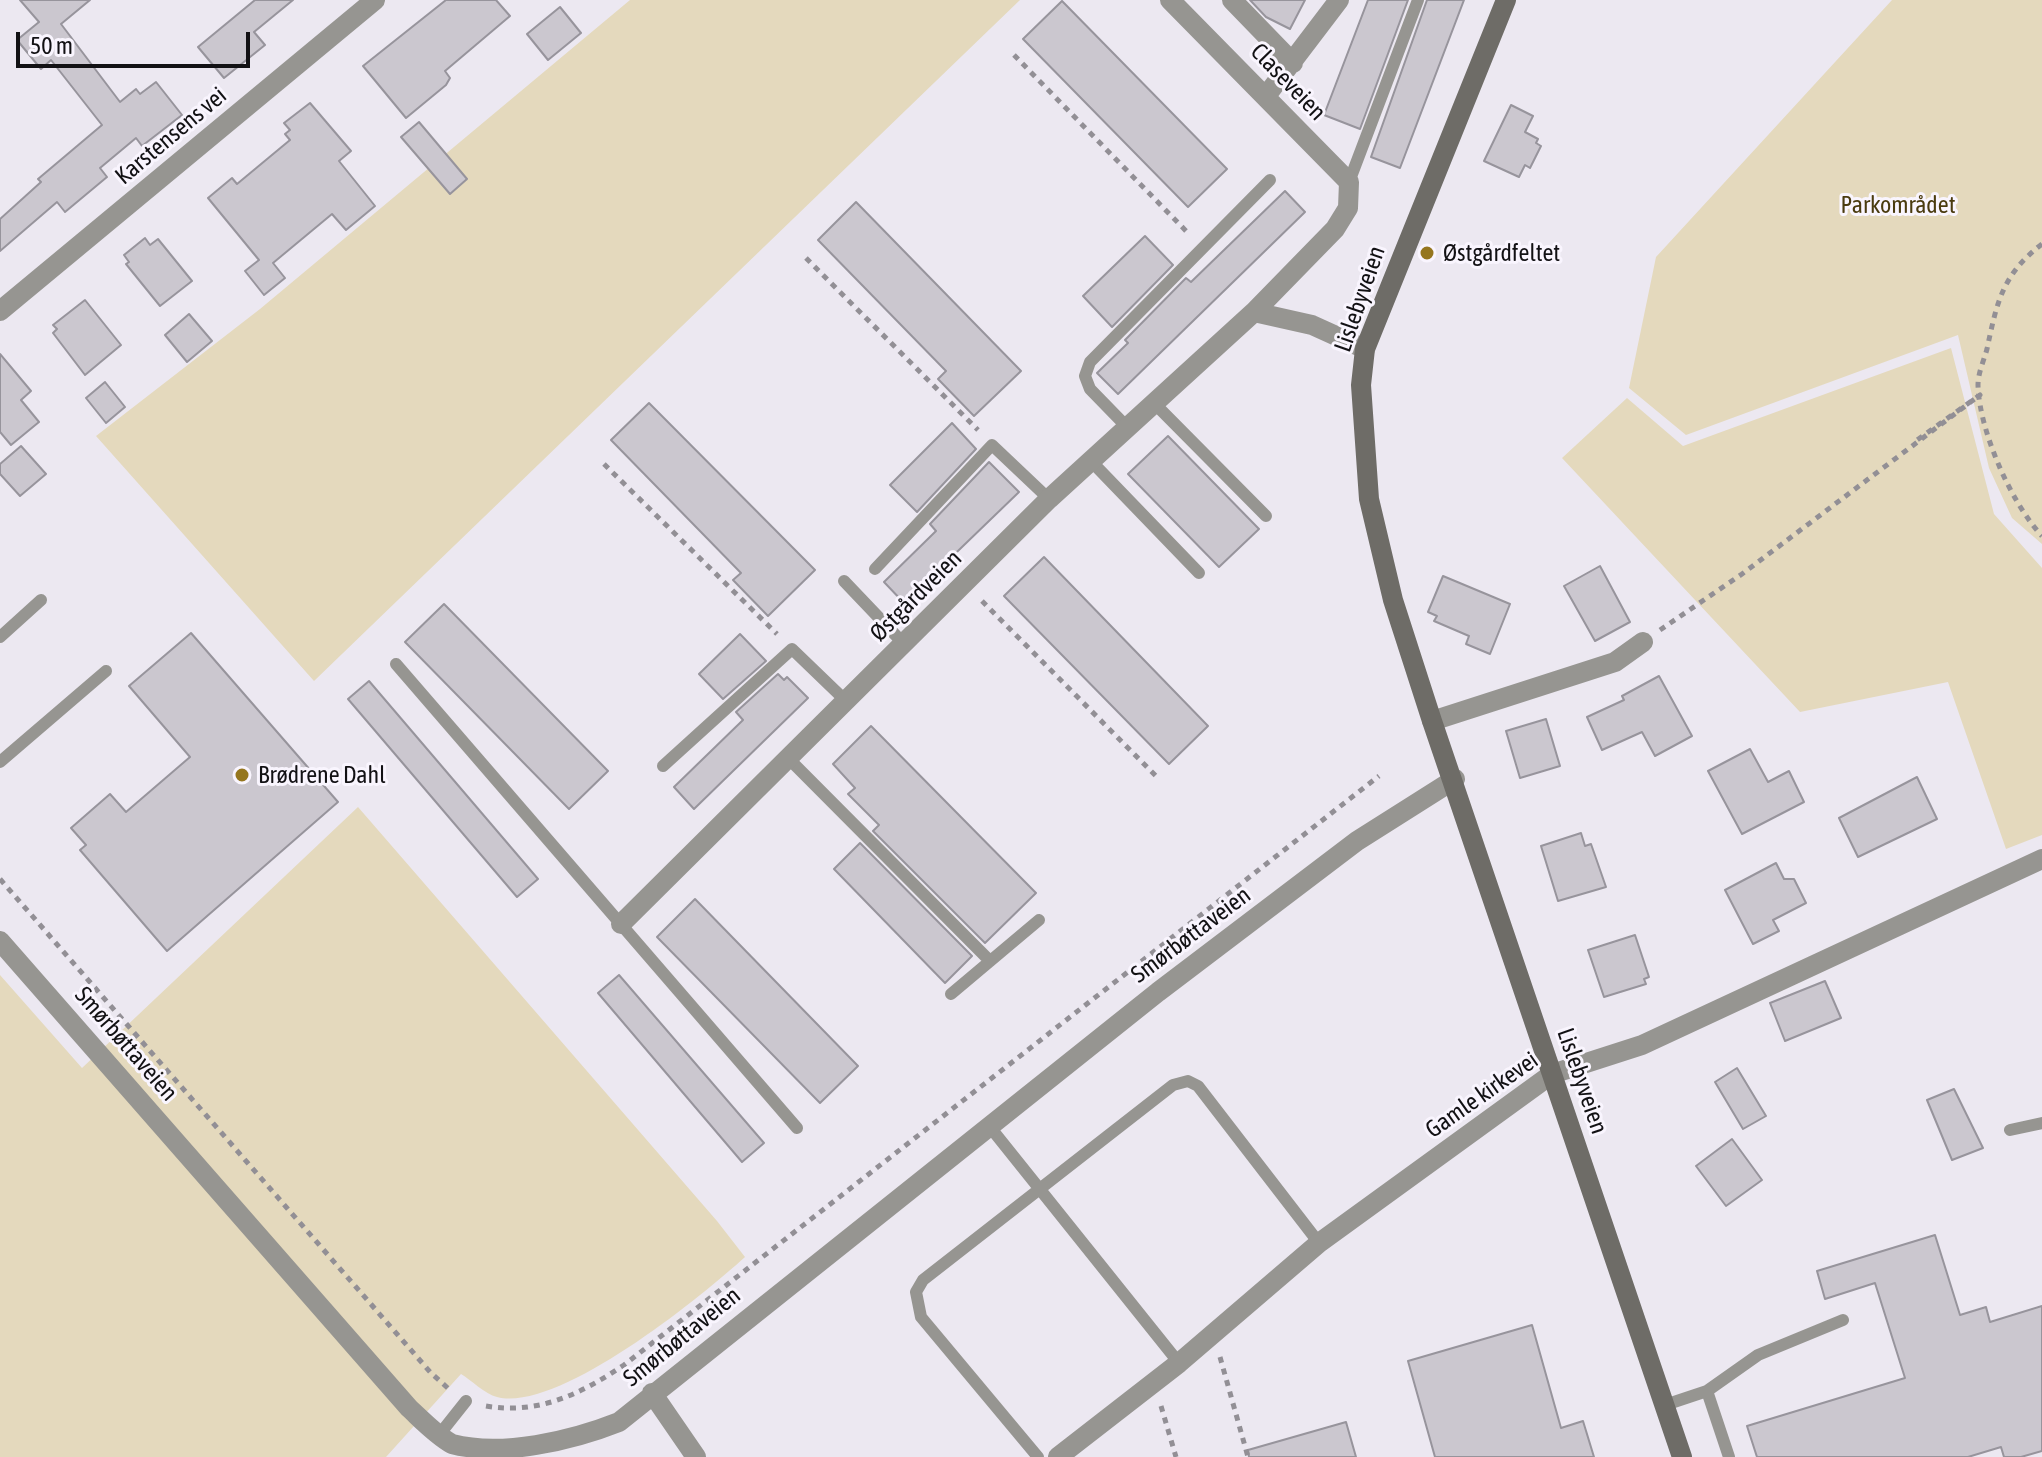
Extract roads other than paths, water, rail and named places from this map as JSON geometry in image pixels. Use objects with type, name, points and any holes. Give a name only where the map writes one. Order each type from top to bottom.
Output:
[{"type":"street","name":"Karstensens vei","points":[[0,311],[375,0]]},
{"type":"street","name":"Claseveien","points":[[1170,0],[1349,182]]},
{"type":"street","points":[[1232,0],[1293,63]]},
{"type":"street","points":[[1266,96],[1339,0]]},
{"type":"street","name":"Lislebyveien","points":[[1506,0],[1365,349],[1362,430],[1369,499],[1393,600],[1432,721],[1455,779],[1682,1457]]},
{"type":"street","name":"Østgårdveien","points":[[621,924],[1049,499],[1152,401],[1254,312],[1335,229],[1348,208],[1349,182]]},
{"type":"street","points":[[1254,312],[1312,325],[1365,349]]},
{"type":"street","points":[[1432,721],[1615,662],[1643,642]]},
{"type":"street","name":"Smørbøttaveien","points":[[0,941],[409,1408],[453,1445],[506,1454],[541,1449],[619,1422],[1158,992],[1357,841],[1455,779]]},
{"type":"street","name":"Gamle kirkevei","points":[[1058,1457],[1179,1363],[1319,1243],[1552,1074],[1642,1045],[2042,859]]},
{"type":"street","points":[[652,1393],[696,1457]]},
{"type":"lane","points":[[1349,182],[1418,0]]},
{"type":"lane","points":[[1126,426],[1090,389],[1085,376],[1090,362],[1270,180]]},
{"type":"lane","points":[[1152,401],[1266,516]]},
{"type":"lane","points":[[875,569],[992,445],[1049,499]]},
{"type":"lane","points":[[1090,460],[1199,573]]},
{"type":"lane","points":[[844,581],[904,644]]},
{"type":"lane","points":[[0,637],[41,600]]},
{"type":"lane","points":[[663,766],[792,649],[847,702]]},
{"type":"lane","points":[[396,664],[797,1128]]},
{"type":"lane","points":[[0,762],[106,671]]},
{"type":"lane","points":[[787,757],[990,961]]},
{"type":"lane","points":[[951,994],[1039,920]]},
{"type":"lane","points":[[1038,1457],[921,1317],[916,1292],[923,1280],[1173,1085],[1188,1081],[1198,1086],[1319,1243]]},
{"type":"lane","points":[[2010,1130],[2042,1123]]},
{"type":"lane","points":[[990,1127],[1179,1363]]},
{"type":"lane","points":[[1665,1405],[1707,1391],[1758,1355],[1843,1320]]},
{"type":"lane","points":[[1707,1391],[1729,1457]]},
{"type":"lane","points":[[439,1435],[466,1401]]},
{"type":"place","name":"Østgårdfeltet","points":[[1427,253]]},
{"type":"place","name":"Brødrene Dahl","points":[[242,775]]},
{"type":"park label","name":"Parkområdet","points":[[1898,205]]}]
